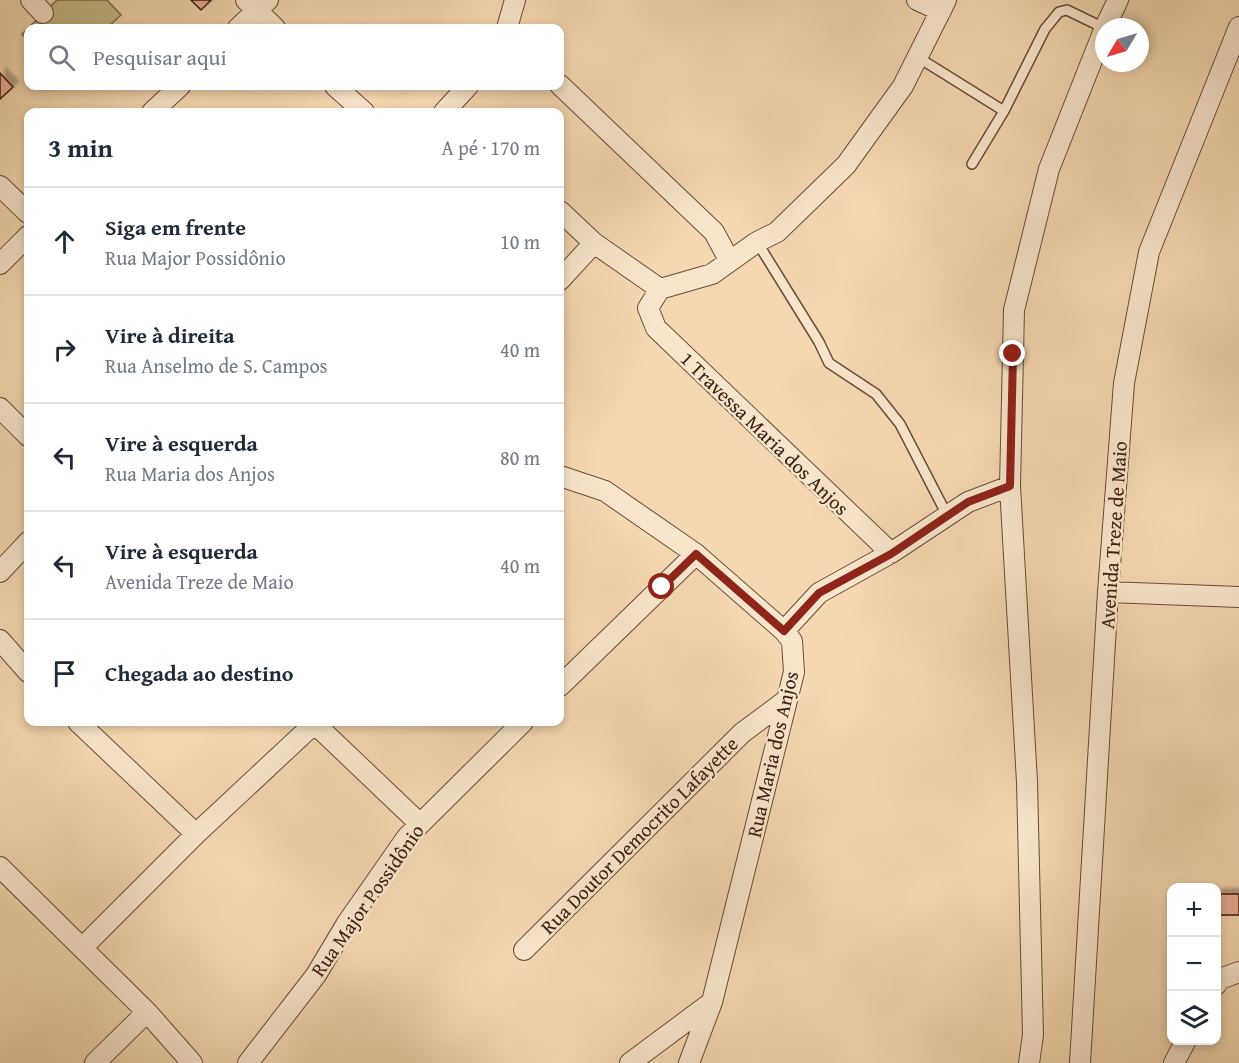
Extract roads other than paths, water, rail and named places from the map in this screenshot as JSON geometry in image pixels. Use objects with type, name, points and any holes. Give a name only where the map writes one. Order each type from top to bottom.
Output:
[{"type":"street","points":[[564,215],[594,243],[660,289],[712,274],[729,260],[777,232],[846,165],[903,86],[944,6],[918,0]]},
{"type":"street","points":[[1109,18],[1118,0]]},
{"type":"street","points":[[508,24],[511,2]]},
{"type":"street","points":[[241,24],[257,4],[272,24]]},
{"type":"street","name":"Avenida Treze de Maio","points":[[1080,1063],[1108,592],[1125,383],[1149,252],[1239,27]]},
{"type":"street","points":[[1029,1063],[1033,1035],[1027,782],[1010,486],[1014,310],[1049,170],[1095,51]]},
{"type":"street","points":[[564,89],[714,232],[729,260]]},
{"type":"street","points":[[156,108],[176,90]]},
{"type":"street","points":[[339,90],[360,108]]},
{"type":"street","points":[[452,108],[465,90]]},
{"type":"street","points":[[0,186],[24,209]]},
{"type":"street","points":[[0,264],[24,240]]},
{"type":"street","points":[[564,276],[594,243]]},
{"type":"street","name":"1 Travessa Maria dos Anjos","points":[[660,289],[648,308],[656,328],[891,554]]},
{"type":"street","points":[[0,408],[24,432]]},
{"type":"street","points":[[564,480],[604,491],[696,554],[784,631],[819,593],[891,554],[968,502],[1010,486]]},
{"type":"street","points":[[0,572],[24,546]]},
{"type":"street","points":[[564,683],[696,554]]},
{"type":"street","points":[[1108,592],[1239,597]]},
{"type":"street","name":"Rua Maria dos Anjos","points":[[689,1063],[712,1002],[794,672],[792,641],[784,631]]},
{"type":"street","points":[[0,640],[24,667]]},
{"type":"street","name":"Rua Doutor Democrito Lafayette","points":[[524,950],[742,734],[785,701]]},
{"type":"street","points":[[82,726],[196,834]]},
{"type":"street","points":[[82,948],[196,834],[310,726]]},
{"type":"street","points":[[318,726],[419,823]]},
{"type":"street","name":"Rua Major Possidônio","points":[[248,1063],[316,975],[347,923],[419,823],[520,726]]},
{"type":"street","points":[[0,867],[147,1012],[192,1063]]},
{"type":"street","points":[[1221,980],[1239,972]]},
{"type":"street","points":[[630,1063],[712,1002]]},
{"type":"street","points":[[95,1063],[147,1012]]},
{"type":"street","points":[[1174,1063],[1184,1045]]},
{"type":"lane","points":[[972,164],[1004,111],[1045,29],[1059,12],[1067,10],[1095,24]]},
{"type":"lane","points":[[919,58],[1004,111]]},
{"type":"lane","points":[[757,242],[819,342],[828,363],[876,394],[900,424],[947,515]]}]
